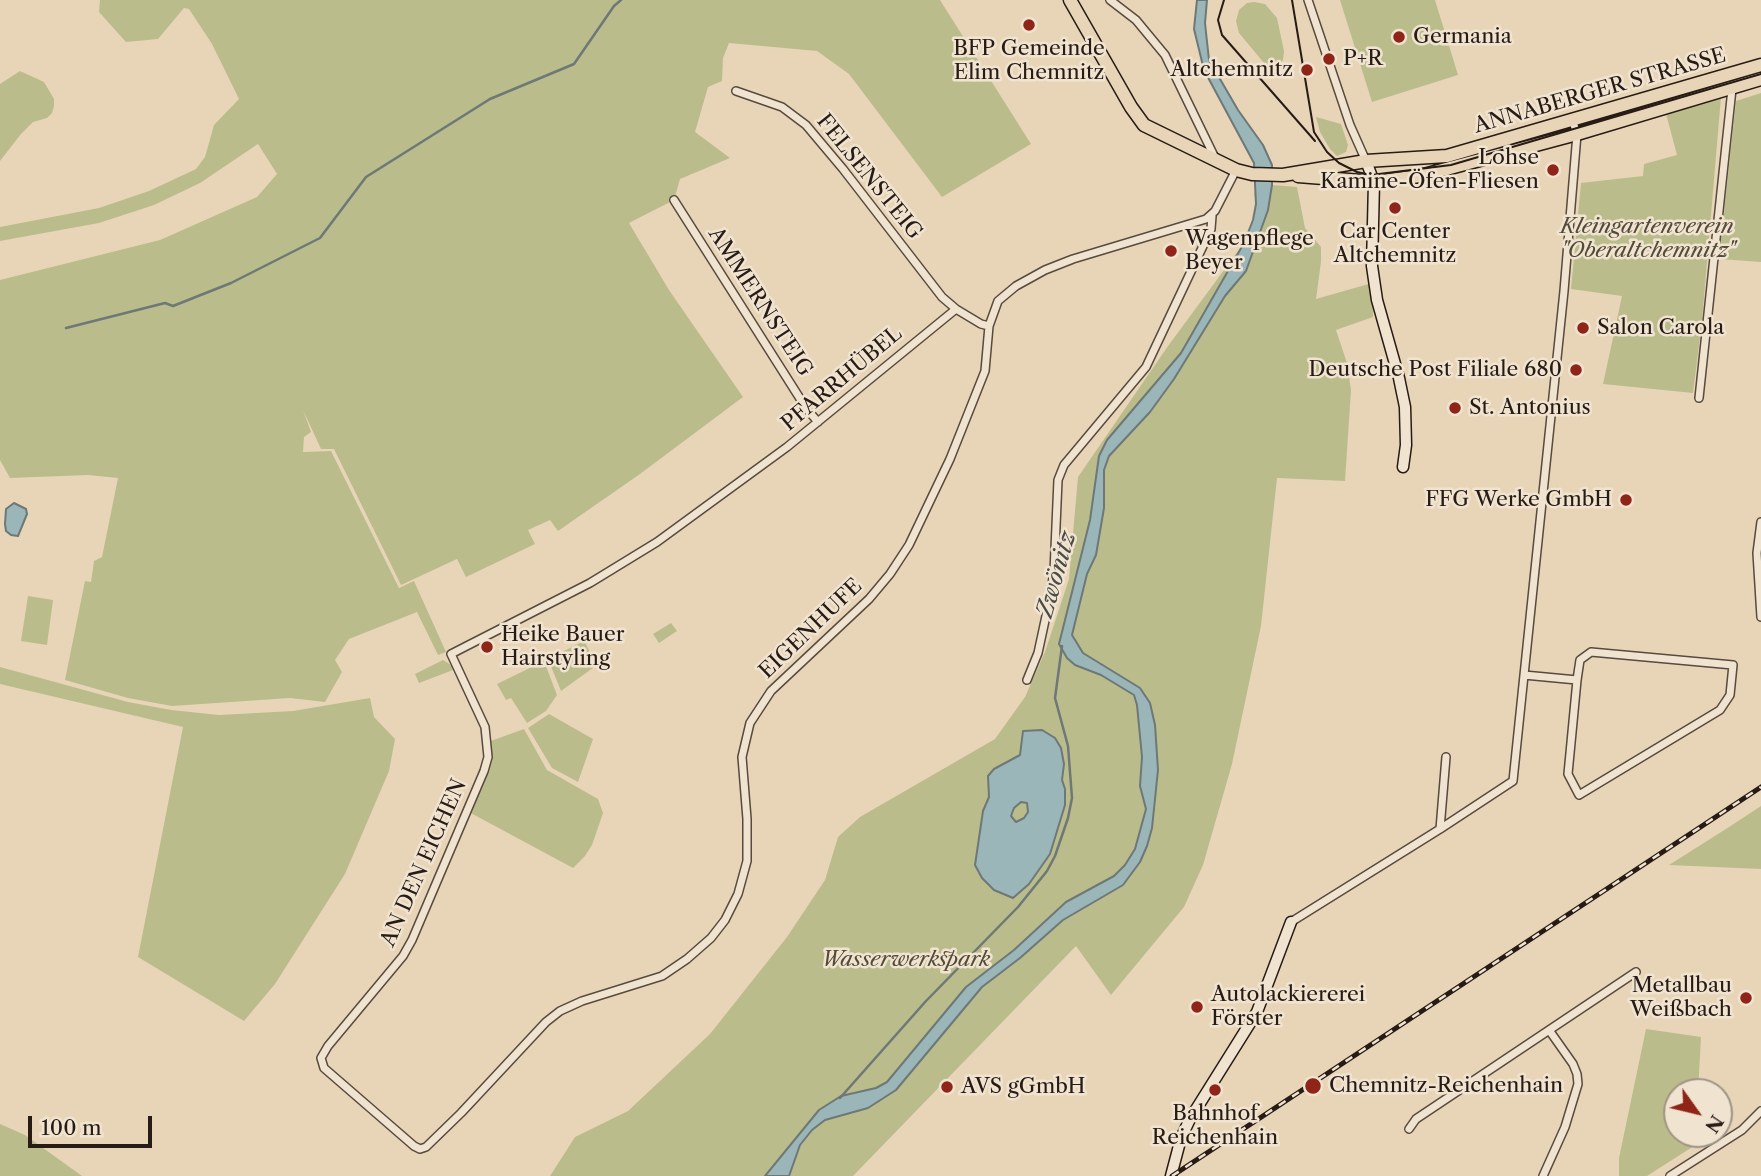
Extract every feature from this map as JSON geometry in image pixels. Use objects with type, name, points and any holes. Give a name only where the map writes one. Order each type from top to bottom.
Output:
[{"type":"main road","name":"ANNABERGER STRASSE","points":[[1070,0],[1144,125],[1236,170],[1252,174],[1374,182],[1420,176],[1577,134],[1761,79]]},
{"type":"main road","name":"ANNABERGER STRASSE","points":[[1278,175],[1366,161],[1447,156],[1761,65]]},
{"type":"main road","points":[[1366,161],[1374,182],[1372,266],[1377,300],[1405,407],[1406,445],[1403,467]]},
{"type":"main road","points":[[1172,1173],[1181,1138],[1256,1013],[1291,922]]},
{"type":"street","points":[[1110,0],[1136,20],[1165,55],[1216,160]]},
{"type":"street","points":[[1308,0],[1350,125],[1366,161]]},
{"type":"street","points":[[1699,398],[1732,89]]},
{"type":"street","name":"FELSENSTEIG","points":[[736,90],[782,107],[806,125],[942,297],[956,309]]},
{"type":"street","points":[[1291,922],[1513,781],[1564,291],[1577,134],[1572,119]]},
{"type":"street","points":[[1027,680],[1038,653],[1049,602],[1054,572],[1058,480],[1064,465],[1146,367],[1211,229],[1212,216],[1236,170]]},
{"type":"street","name":"AMMERNSTEIG","points":[[674,200],[818,422]]},
{"type":"street","points":[[956,309],[989,326],[998,301],[1016,286],[1045,270],[1073,258],[1212,216]]},
{"type":"street","name":"PFARRHÜBEL","points":[[451,654],[523,619],[635,556],[713,502],[818,422],[956,309]]},
{"type":"street","name":"EIGENHUFE","points":[[420,1149],[426,1147],[461,1113],[553,1017],[582,1001],[662,976],[687,959],[710,938],[725,919],[737,894],[747,861],[742,757],[750,723],[771,691],[869,599],[909,545],[950,459],[985,371],[989,326]]},
{"type":"street","points":[[1761,522],[1761,617]]},
{"type":"street","points":[[1591,652],[1733,666],[1730,695],[1720,710],[1579,795],[1568,774],[1577,680],[1580,660],[1591,652]]},
{"type":"street","name":"AN DEN EICHEN","points":[[420,1149],[324,1068],[321,1058],[408,948],[484,771],[488,757],[485,727],[451,654]]},
{"type":"street","points":[[1524,675],[1577,680]]},
{"type":"street","points":[[1440,829],[1446,757]]},
{"type":"street","points":[[1409,1129],[1416,1119],[1636,972]]},
{"type":"street","points":[[1543,1176],[1565,1127],[1578,1084],[1573,1064],[1549,1030]]},
{"type":"street","points":[[1670,1176],[1757,1120],[1761,1111]]},
{"type":"green space","points":[[100,0],[940,0],[1031,144],[942,197],[849,74],[817,51],[729,43],[723,58],[722,81],[708,87],[695,132],[730,158],[680,179],[674,200],[629,223],[669,290],[743,397],[558,531],[550,520],[528,530],[535,544],[466,577],[457,559],[401,585],[334,449],[321,449],[303,410],[311,432],[304,437],[303,452],[331,451],[399,588],[414,581],[446,652],[438,655],[417,612],[349,639],[335,660],[342,672],[325,702],[290,698],[172,706],[128,698],[65,680],[85,581],[91,582],[94,561],[102,557],[118,478],[88,475],[10,478],[0,460],[0,280],[160,240],[257,197],[277,174],[258,144],[200,183],[154,205],[99,223],[0,241],[0,227],[99,208],[149,191],[196,169],[205,157],[214,125],[239,99],[212,44],[189,9],[184,8],[158,39],[126,42],[99,12]]},
{"type":"green space","name":"Germania","points":[[1340,0],[1435,0],[1458,75],[1372,102]]},
{"type":"green space","points":[[1247,3],[1265,4],[1277,18],[1284,51],[1283,60],[1278,66],[1264,63],[1239,33],[1236,21],[1239,10]]},
{"type":"green space","points":[[20,71],[44,82],[54,99],[54,106],[47,118],[33,122],[21,134],[0,161],[0,84]]},
{"type":"green space","name":"Kleingartenverein \"Oberaltchemnitz\"","points":[[1761,93],[1761,262],[1719,259],[1736,101]]},
{"type":"green space","name":"Kleingartenverein \"Oberaltchemnitz\"","points":[[1721,97],[1702,321],[1693,393],[1603,384],[1622,296],[1571,289],[1581,183],[1643,176],[1644,164],[1677,155],[1665,110]]},
{"type":"green space","points":[[1316,117],[1341,124],[1348,145],[1346,152],[1337,156],[1330,149],[1320,132]]},
{"type":"green space","name":"Wasserwerkspark","points":[[1272,185],[1297,187],[1305,228],[1321,247],[1316,299],[1372,283],[1373,317],[1336,330],[1347,363],[1351,390],[1345,481],[1277,478],[1261,626],[1232,764],[1203,865],[1184,907],[1111,995],[1076,946],[853,1176],[550,1176],[575,1137],[628,1111],[710,1034],[787,937],[825,880],[838,837],[860,817],[995,739],[1025,697],[1045,652],[1069,579],[1078,477],[1168,346],[1244,243],[1253,220],[1256,204],[1254,193],[1271,193]],"holes":[[[1024,731],[1061,748],[1065,805],[1050,854],[983,811],[989,797],[988,776],[994,769],[1020,755]]]},
{"type":"green space","points":[[28,596],[53,600],[47,645],[21,641]]},
{"type":"green space","points":[[671,623],[677,631],[659,643],[653,634]]},
{"type":"green space","points":[[584,641],[597,665],[561,691],[548,659]]},
{"type":"green space","points":[[443,660],[451,665],[453,670],[419,683],[415,674]]},
{"type":"green space","points":[[544,661],[557,695],[546,711],[527,723],[511,698],[506,700],[497,684]]},
{"type":"green space","points":[[0,667],[128,702],[219,715],[293,711],[370,698],[374,717],[395,739],[389,771],[345,874],[275,984],[244,1021],[138,957],[183,727],[0,684]]},
{"type":"green space","points":[[549,714],[593,739],[578,782],[552,768],[528,728]]},
{"type":"green space","points":[[524,729],[547,770],[598,799],[603,813],[592,845],[573,868],[467,811],[484,771],[488,742]]},
{"type":"green space","points":[[1021,802],[1027,803],[1028,812],[1016,822],[1011,816],[1014,808]]},
{"type":"green space","points":[[1761,806],[1761,869],[1669,865],[1729,827]]},
{"type":"green space","points":[[1646,1029],[1701,1037],[1699,1078],[1663,1078],[1663,1148],[1691,1148],[1647,1176],[1619,1176],[1619,1158]]},
{"type":"green space","points":[[0,1124],[25,1135],[82,1176],[0,1176]]},
{"type":"water","points":[[1197,0],[1207,0],[1205,23],[1209,60],[1238,110],[1263,145],[1272,165],[1268,210],[1246,271],[1225,296],[1174,379],[1150,412],[1109,456],[1104,470],[1104,508],[1096,555],[1087,574],[1072,635],[1083,653],[1140,688],[1150,703],[1155,725],[1158,770],[1152,828],[1147,846],[1140,862],[1123,885],[1063,920],[982,987],[896,1090],[868,1108],[825,1120],[812,1130],[800,1145],[789,1176],[765,1176],[819,1110],[841,1096],[876,1088],[887,1082],[966,987],[1014,950],[1066,902],[1114,876],[1135,849],[1146,809],[1140,786],[1142,757],[1134,695],[1101,675],[1075,665],[1067,658],[1059,644],[1090,520],[1099,456],[1107,440],[1181,353],[1244,243],[1253,220],[1256,204],[1254,163],[1204,70],[1194,29]]},
{"type":"water","points":[[14,503],[26,509],[27,514],[18,536],[6,531],[5,524],[6,509]]},
{"type":"water","points":[[1042,730],[1055,738],[1061,748],[1065,805],[1050,854],[1029,884],[1013,898],[994,890],[982,878],[975,865],[983,811],[989,797],[988,776],[994,769],[1020,755],[1023,731]],"holes":[[[1021,802],[1027,803],[1028,812],[1016,822],[1011,816],[1014,808]]]},
{"type":"waterway","points":[[66,328],[165,303],[173,306],[231,283],[320,238],[366,177],[490,99],[574,64],[621,0]]},
{"type":"waterway","points":[[840,1098],[926,1001],[1018,907],[1047,871],[1055,856],[1072,798],[1068,746],[1055,698],[1062,646]]},
{"type":"tram line","points":[[1224,0],[1218,20],[1222,35],[1315,141]]},
{"type":"tram line","points":[[1292,0],[1314,132],[1327,152],[1339,163],[1357,172],[1371,175],[1451,165],[1761,74]]},
{"type":"railway","points":[[1172,1176],[1761,787]]},
{"type":"place","name":"BFP Gemeinde Elim Chemnitz","points":[[1029,25]]},
{"type":"place","name":"Germania","points":[[1399,37]]},
{"type":"place","name":"P+R","points":[[1329,59]]},
{"type":"place","name":"Altchemnitz","points":[[1307,70]]},
{"type":"place","name":"Lohse Kamine-Öfen-Fliesen","points":[[1553,170]]},
{"type":"place","name":"Car Center Altchemnitz","points":[[1395,208]]},
{"type":"place","name":"Wagenpflege Beyer","points":[[1171,251]]},
{"type":"place","name":"Salon Carola","points":[[1583,328]]},
{"type":"place","name":"Deutsche Post Filiale 680","points":[[1576,370]]},
{"type":"place","name":"St. Antonius","points":[[1455,408]]},
{"type":"place","name":"FFG Werke GmbH","points":[[1626,500]]},
{"type":"place","name":"Heike Bauer Hairstyling","points":[[487,647]]},
{"type":"place","name":"Metallbau Weißbach","points":[[1746,998]]},
{"type":"place","name":"Autolackiererei Förster","points":[[1197,1007]]},
{"type":"place","name":"Chemnitz-Reichenhain","points":[[1313,1086]]},
{"type":"place","name":"AVS gGmbH","points":[[947,1087]]},
{"type":"place","name":"Bahnhof Reichenhain","points":[[1215,1090]]},
{"type":"water label","name":"Zwönitz","points":[[1057,575]]}]
